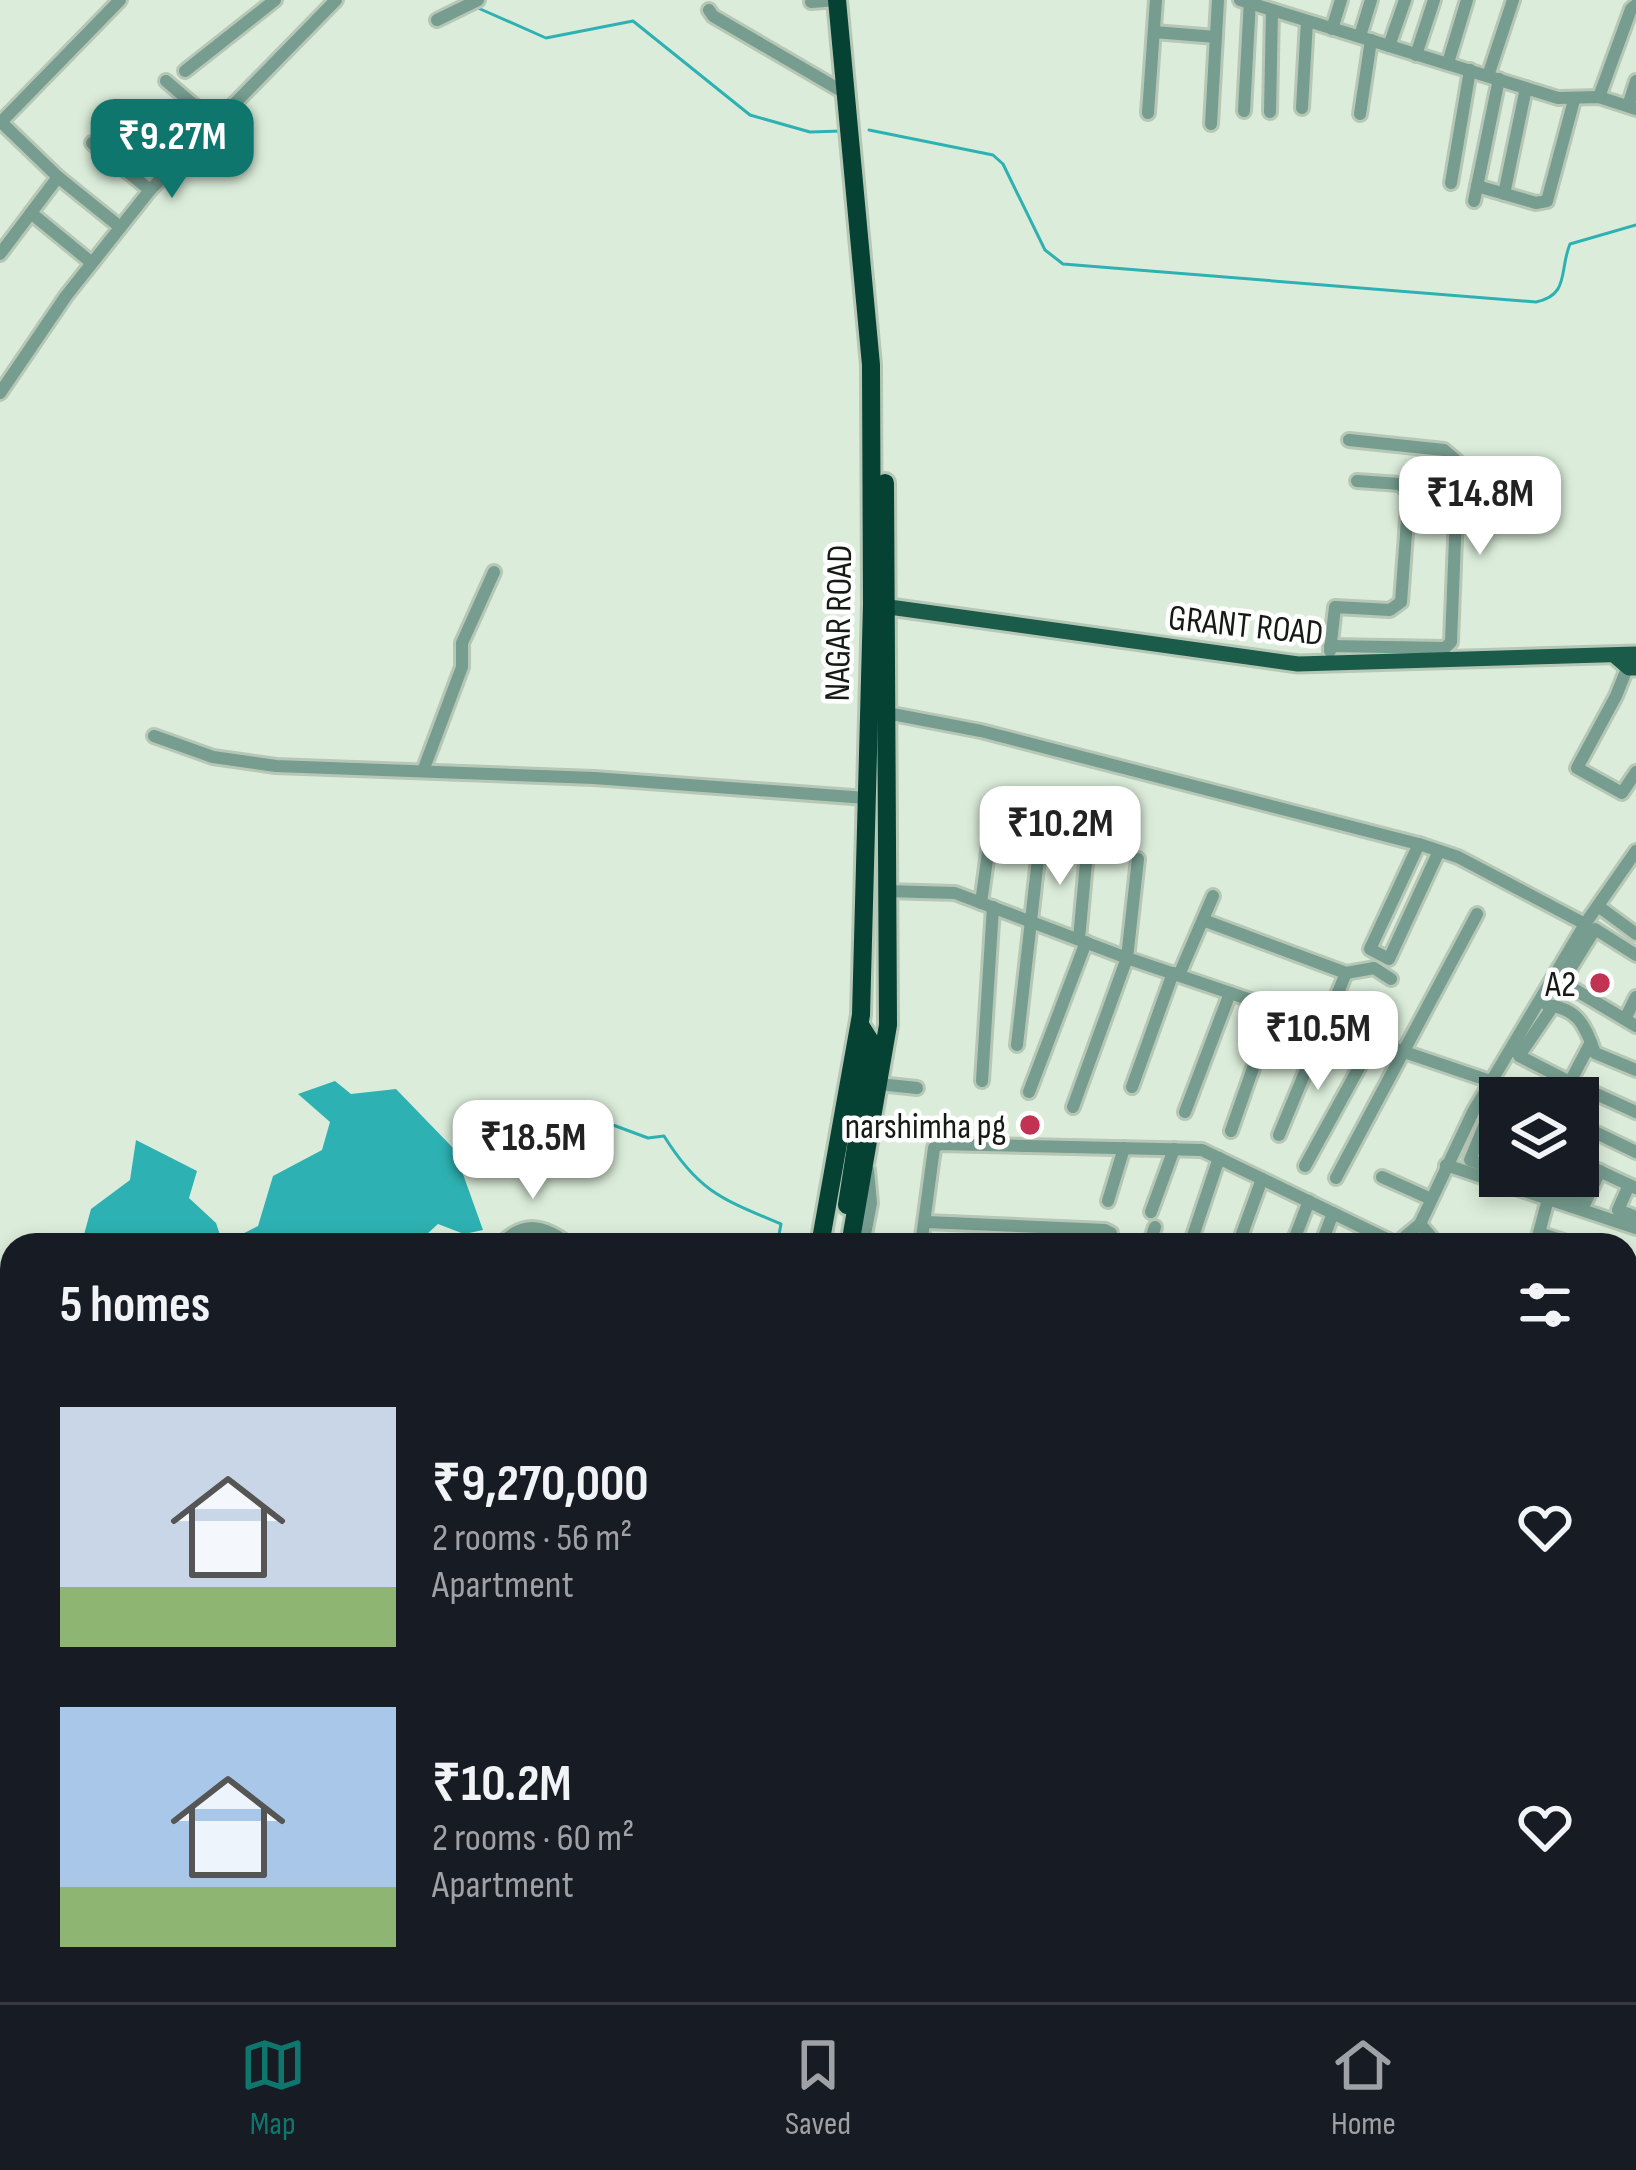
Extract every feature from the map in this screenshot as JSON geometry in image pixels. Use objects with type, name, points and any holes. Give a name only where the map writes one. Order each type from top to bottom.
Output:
[{"type":"highway","name":"NAGAR ROAD","points":[[838,0],[871,365],[887,713],[888,1014],[852,1233]]},
{"type":"highway","name":"NAGAR ROAD","points":[[822,1233],[861,1020],[866,798],[879,605],[882,364],[849,0]]},
{"type":"highway","points":[[840,1233],[872,1044],[861,1020],[888,1014]]},
{"type":"main road","name":"GRANT ROAD","points":[[879,605],[1298,664],[1629,660]]},
{"type":"street","points":[[120,0],[0,121],[120,227]]},
{"type":"street","points":[[185,71],[275,0]]},
{"type":"street","points":[[0,393],[150,190],[336,0]]},
{"type":"street","points":[[437,20],[478,0]]},
{"type":"street","points":[[812,2],[838,0]]},
{"type":"street","points":[[1148,113],[1156,0]]},
{"type":"street","points":[[1211,124],[1218,0]]},
{"type":"street","points":[[1332,29],[1341,0]]},
{"type":"street","points":[[1360,114],[1371,0]]},
{"type":"street","points":[[1389,46],[1405,0]]},
{"type":"street","points":[[1416,55],[1434,0]]},
{"type":"street","points":[[1448,63],[1467,0]]},
{"type":"street","points":[[1474,201],[1493,77],[1513,0]]},
{"type":"street","points":[[1244,111],[1246,1],[1574,100],[1600,97],[1632,107],[1636,81]]},
{"type":"street","points":[[1600,97],[1630,9],[1636,5]]},
{"type":"street","points":[[1270,112],[1278,8]]},
{"type":"street","points":[[709,10],[845,93]]},
{"type":"street","points":[[1302,108],[1307,21]]},
{"type":"street","points":[[1154,32],[1216,37]]},
{"type":"street","points":[[1450,183],[1470,70]]},
{"type":"street","points":[[166,81],[214,122]]},
{"type":"street","points":[[1504,194],[1526,88]]},
{"type":"street","points":[[1477,186],[1536,203],[1547,200],[1574,100]]},
{"type":"street","points":[[129,110],[184,154]]},
{"type":"street","points":[[92,143],[150,190]]},
{"type":"street","points":[[0,254],[58,177]]},
{"type":"street","points":[[31,213],[92,263]]},
{"type":"street","points":[[1330,646],[1445,648],[1451,642],[1458,462],[1444,451],[1349,440]]},
{"type":"street","points":[[1329,664],[1335,607],[1390,610],[1401,602],[1409,493],[1400,484],[1357,481]]},
{"type":"street","points":[[423,771],[462,667],[462,644],[494,572]]},
{"type":"street","points":[[1629,660],[1577,768],[1622,793],[1636,772]]},
{"type":"street","points":[[887,713],[981,731],[1419,844],[1585,924]]},
{"type":"street","points":[[154,736],[213,757],[275,766],[593,778],[866,798]]},
{"type":"street","points":[[982,1081],[992,823]]},
{"type":"street","points":[[1017,1045],[1041,832]]},
{"type":"street","points":[[1029,1092],[1083,941],[1088,841]]},
{"type":"street","points":[[1419,844],[1370,949],[1388,958],[1439,851]]},
{"type":"street","points":[[1493,1077],[1585,924],[1636,851]]},
{"type":"street","points":[[1072,1107],[1127,958],[1138,859]]},
{"type":"street","points":[[886,891],[955,892],[1127,958],[1479,1078]]},
{"type":"street","points":[[1132,1087],[1176,974],[1213,896]]},
{"type":"street","points":[[1598,906],[1636,934]]},
{"type":"street","points":[[1336,1178],[1477,914]]},
{"type":"street","points":[[1203,920],[1346,973],[1374,968],[1391,979]]},
{"type":"street","points":[[1636,955],[1595,929],[1563,980],[1564,986],[1630,1022],[1636,997]]},
{"type":"street","points":[[1279,1136],[1346,973]]},
{"type":"street","points":[[1185,1112],[1230,992]]},
{"type":"street","points":[[1539,999],[1586,1025],[1600,1056],[1636,1070]]},
{"type":"street","points":[[1553,1006],[1519,1056],[1560,1077]]},
{"type":"street","points":[[1231,1131],[1274,1007]]},
{"type":"street","points":[[1305,1166],[1372,1042]]},
{"type":"street","points":[[1573,1077],[1591,1042]]},
{"type":"street","points":[[879,1084],[917,1088]]},
{"type":"street","points":[[1599,1094],[1635,1109]]},
{"type":"street","points":[[1409,1233],[1420,1224],[1479,1101]]},
{"type":"street","points":[[1473,1112],[1479,1115]]},
{"type":"street","points":[[1599,1134],[1636,1152]]},
{"type":"street","points":[[924,1233],[938,1144],[1202,1150],[1374,1233]]},
{"type":"street","points":[[1108,1202],[1124,1148]]},
{"type":"street","points":[[1151,1233],[1174,1149]]},
{"type":"street","points":[[865,1233],[871,1203],[867,1156]]},
{"type":"street","points":[[1194,1233],[1219,1158]]},
{"type":"street","points":[[1446,1165],[1636,1228]]},
{"type":"street","points":[[1600,1171],[1633,1187],[1618,1210],[1636,1217]]},
{"type":"street","points":[[1382,1177],[1431,1199]]},
{"type":"street","points":[[1242,1233],[1262,1179]]},
{"type":"street","points":[[1539,1233],[1548,1198]]},
{"type":"street","points":[[1297,1233],[1309,1201]]},
{"type":"street","points":[[1326,1233],[1334,1213]]},
{"type":"street","points":[[926,1222],[1109,1233]]},
{"type":"street","points":[[1420,1224],[1428,1233]]},
{"type":"street","points":[[512,1233],[525,1226],[553,1233]]},
{"type":"water","points":[[335,1081],[351,1094],[396,1089],[454,1149],[483,1230],[461,1233],[438,1224],[428,1233],[244,1233],[258,1226],[273,1176],[322,1150],[330,1122],[298,1094]]},
{"type":"water","points":[[136,1140],[197,1171],[189,1198],[216,1223],[219,1233],[84,1233],[91,1209],[130,1180]]},
{"type":"waterway","points":[[478,8],[546,38],[633,21],[750,115],[810,132],[842,131]]},
{"type":"waterway","points":[[869,130],[993,155],[1003,164],[1045,250],[1063,264],[1536,302],[1559,287],[1570,244],[1636,225]]},
{"type":"waterway","points":[[454,1149],[536,1114],[613,1125],[648,1138],[664,1136],[701,1182],[781,1224],[779,1233]]},
{"type":"place","name":"A2","points":[[1600,983]]},
{"type":"place","name":"narshimha pg","points":[[1030,1125]]}]
